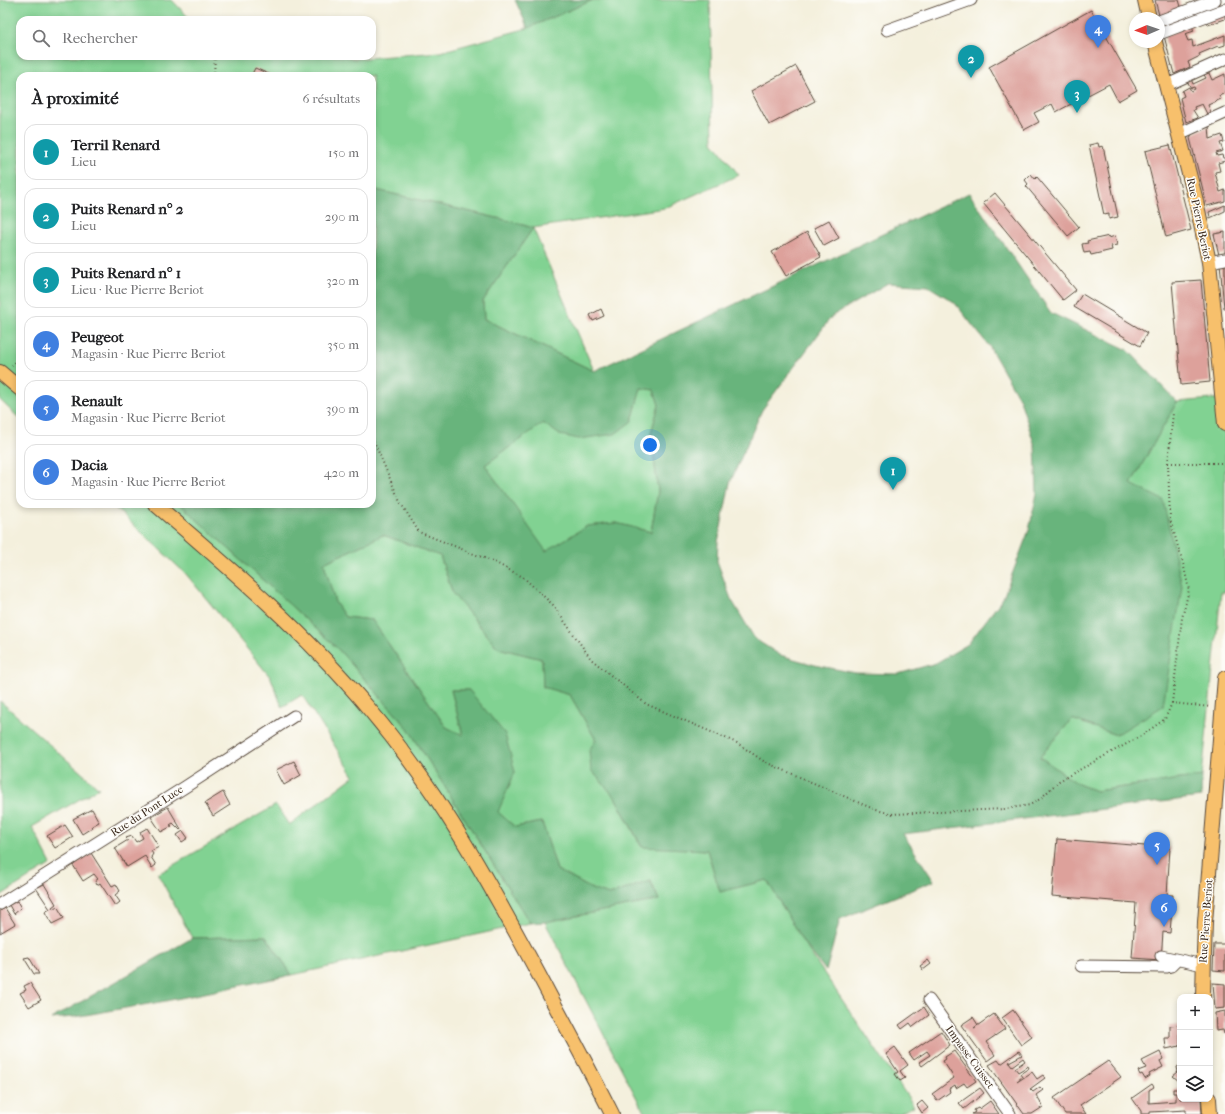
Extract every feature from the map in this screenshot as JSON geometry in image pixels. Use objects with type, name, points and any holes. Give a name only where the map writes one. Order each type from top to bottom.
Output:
[{"type":"main road","points":[[1145,0],[1148,12]]},
{"type":"main road","name":"Rue Pierre Beriot","points":[[1157,48],[1196,201],[1209,262],[1221,337],[1225,424]]},
{"type":"main road","points":[[0,372],[16,386]]},
{"type":"main road","points":[[160,508],[232,569],[281,614],[342,677],[402,750],[432,792],[482,870],[612,1114]]},
{"type":"main road","name":"Rue Pierre Beriot","points":[[1204,994],[1203,965],[1205,922],[1220,789],[1222,708],[1225,678]]},
{"type":"main road","points":[[1209,1102],[1210,1114]]},
{"type":"street","points":[[887,30],[972,0]]},
{"type":"street","points":[[1165,19],[1214,0]]},
{"type":"street","points":[[1219,0],[1224,2],[1225,5]]},
{"type":"street","points":[[1165,32],[1225,9]]},
{"type":"street","points":[[1167,85],[1225,59]]},
{"type":"street","points":[[1179,134],[1225,113]]},
{"type":"street","points":[[1209,262],[1225,259]]},
{"type":"street","name":"Rue du Pont Luce","points":[[0,904],[294,716]]},
{"type":"street","points":[[1161,956],[1203,965]]},
{"type":"street","points":[[1081,966],[1167,967],[1177,960]]},
{"type":"street","name":"Impasse Cuisset","points":[[929,1000],[1010,1114]]},
{"type":"path","points":[[214,72],[215,60]]},
{"type":"path","points":[[376,446],[400,502],[419,532],[494,562],[523,577],[553,605],[591,659],[646,704],[737,743],[765,762],[876,810],[893,814],[1005,810],[1030,805],[1040,799],[1059,781],[1141,736],[1165,719],[1172,703],[1182,618],[1189,590],[1170,519],[1168,463],[1173,412]]},
{"type":"path","points":[[1168,463],[1225,463]]},
{"type":"path","points":[[1172,703],[1222,708]]},
{"type":"green space","points":[[0,0],[172,0],[187,16],[16,16],[16,60],[376,60],[376,57],[440,52],[528,28],[593,0],[710,0],[713,142],[739,175],[665,208],[533,228],[510,221],[376,190],[376,72],[16,72],[16,415],[0,400]]},
{"type":"green space","points":[[515,0],[593,0],[528,28]]},
{"type":"green space","points":[[376,190],[510,221],[533,228],[483,301],[484,319],[594,371],[969,193],[1051,313],[1128,350],[1177,402],[1131,484],[1163,500],[1182,586],[1163,706],[1116,735],[1072,719],[1040,757],[1078,784],[1096,791],[1202,776],[1201,797],[903,834],[934,881],[840,919],[826,971],[803,942],[767,880],[720,892],[707,850],[642,847],[615,797],[591,770],[589,750],[596,740],[570,695],[543,687],[542,659],[498,648],[453,594],[440,556],[383,535],[324,563],[335,602],[345,617],[372,620],[446,727],[463,735],[451,690],[469,690],[505,734],[515,772],[498,812],[515,827],[542,822],[557,870],[592,889],[609,895],[650,881],[659,900],[545,922],[530,923],[408,728],[338,649],[184,508],[376,508]],"holes":[[[888,283],[928,286],[954,302],[989,346],[1020,400],[1035,446],[1037,493],[1029,530],[1003,598],[968,644],[936,663],[898,674],[856,673],[815,665],[780,655],[755,639],[731,599],[717,561],[718,542],[730,483],[762,410],[832,316]],[[641,388],[654,390],[659,405],[651,433],[658,491],[651,532],[616,523],[587,526],[546,551],[485,465],[543,423],[560,435],[579,439],[615,434],[632,421]]]},
{"type":"green space","points":[[533,228],[594,371],[484,319],[483,301]]},
{"type":"green space","points":[[641,388],[654,390],[659,405],[651,433],[658,491],[651,532],[616,523],[587,526],[546,552],[485,465],[543,422],[560,435],[632,421]]},
{"type":"green space","points":[[1225,398],[1225,592],[1221,592],[1202,776],[1096,791],[1078,784],[1040,757],[1072,719],[1116,735],[1131,484],[1177,402]]},
{"type":"green space","points":[[115,508],[184,508],[338,649],[408,728],[530,923],[292,975],[266,936],[192,938],[158,874],[276,805],[289,825],[354,776],[302,695],[282,707],[271,678],[186,574]]},
{"type":"green space","points":[[383,535],[440,556],[453,594],[498,648],[542,659],[543,687],[570,695],[596,740],[591,770],[615,797],[641,846],[707,850],[720,892],[767,880],[803,942],[914,1106],[898,1114],[645,1114],[545,922],[659,900],[651,881],[609,895],[592,889],[557,870],[542,822],[515,827],[497,812],[515,772],[469,690],[451,690],[463,736],[446,727],[372,620],[345,617],[335,602],[324,563]]},
{"type":"green space","points":[[0,701],[99,788],[32,827],[51,864],[0,896]]},
{"type":"green space","points":[[266,936],[292,975],[166,1001],[74,1017],[51,1019],[192,938]]},
{"type":"building","points":[[1155,0],[1179,0],[1182,10],[1165,17],[1165,12],[1158,12]]},
{"type":"building","points":[[1091,10],[1137,90],[1118,101],[1109,84],[1056,112],[1052,104],[1034,113],[1039,122],[1024,130],[989,67]]},
{"type":"building","points":[[1225,10],[1225,19],[1208,25],[1206,18]]},
{"type":"building","points":[[1191,24],[1194,31],[1185,34],[1188,41],[1192,40],[1193,47],[1225,35],[1225,45],[1218,46],[1199,54],[1200,56],[1188,62],[1190,67],[1174,74],[1165,36]]},
{"type":"building","points":[[796,66],[815,101],[769,125],[751,91]]},
{"type":"building","points":[[255,68],[264,72],[253,72]]},
{"type":"building","points":[[1208,71],[1212,80],[1225,74],[1225,93],[1219,96],[1221,99],[1208,105],[1211,112],[1207,114],[1202,104],[1194,107],[1195,109],[1193,110],[1198,118],[1186,122],[1180,98],[1184,96],[1182,91],[1189,87],[1191,91],[1195,89],[1194,87],[1191,88],[1187,81],[1191,79],[1193,84],[1206,78],[1203,73]]},
{"type":"building","points":[[1209,126],[1210,139],[1222,135],[1224,142],[1220,143],[1223,151],[1216,153],[1217,156],[1222,155],[1223,158],[1225,158],[1225,161],[1218,163],[1220,171],[1215,172],[1220,192],[1225,190],[1225,201],[1207,206],[1190,138],[1192,134]]},
{"type":"building","points":[[1098,143],[1099,147],[1103,146],[1118,217],[1109,219],[1109,214],[1104,215],[1089,145]]},
{"type":"building","points":[[1170,145],[1191,230],[1166,237],[1145,151]]},
{"type":"building","points":[[1031,174],[1035,179],[1037,177],[1079,227],[1068,236],[1026,186],[1028,184],[1025,180]]},
{"type":"building","points":[[995,193],[1076,290],[1063,300],[983,203]]},
{"type":"building","points":[[1225,205],[1225,211],[1210,218],[1209,212]]},
{"type":"building","points":[[829,220],[839,238],[824,246],[814,228]]},
{"type":"building","points":[[807,232],[821,257],[786,276],[772,252]]},
{"type":"building","points":[[1225,232],[1225,254],[1219,255],[1214,234]]},
{"type":"building","points":[[1109,236],[1109,238],[1115,236],[1117,245],[1111,246],[1112,250],[1091,255],[1090,252],[1084,253],[1082,244],[1088,243],[1087,241]]},
{"type":"building","points":[[1225,262],[1225,308],[1224,308],[1220,263]]},
{"type":"building","points":[[1201,280],[1210,382],[1181,385],[1172,282]]},
{"type":"building","points":[[1082,294],[1147,333],[1140,346],[1074,307]]},
{"type":"building","points":[[601,309],[604,316],[593,321],[590,315]]},
{"type":"building","points":[[294,761],[301,775],[284,785],[276,770]]},
{"type":"building","points":[[223,792],[230,805],[213,816],[205,803]]},
{"type":"building","points":[[168,807],[181,829],[180,830],[173,823],[170,825],[172,826],[161,832],[151,817]]},
{"type":"building","points":[[92,809],[99,822],[82,834],[73,819]]},
{"type":"building","points":[[65,825],[73,837],[55,848],[47,836]]},
{"type":"building","points":[[147,828],[159,847],[151,851],[153,854],[151,857],[156,865],[152,868],[145,856],[127,867],[115,848],[128,840],[126,838],[132,836],[136,842],[143,838],[140,832]]},
{"type":"building","points":[[183,831],[188,838],[182,842],[177,835]]},
{"type":"building","points":[[1057,839],[1170,848],[1167,895],[1173,895],[1170,933],[1163,932],[1161,960],[1132,958],[1136,903],[1052,896]]},
{"type":"building","points":[[91,853],[112,886],[116,884],[120,891],[115,895],[120,902],[115,906],[100,883],[97,885],[95,881],[98,879],[94,874],[83,881],[73,865]]},
{"type":"building","points":[[44,884],[56,904],[52,907],[53,909],[57,906],[64,918],[52,924],[45,912],[50,909],[36,888]]},
{"type":"building","points":[[17,901],[21,908],[14,914],[9,905]]},
{"type":"building","points":[[5,908],[15,924],[0,933],[0,911]]},
{"type":"building","points":[[1214,944],[1225,944],[1225,971],[1213,970]]},
{"type":"building","points":[[29,957],[39,974],[34,974],[24,958]]},
{"type":"building","points":[[928,960],[931,964],[923,970],[920,966]]},
{"type":"building","points":[[30,983],[41,1000],[29,1007],[20,993],[26,990],[24,986]]},
{"type":"building","points":[[1213,983],[1225,984],[1225,1008],[1215,1009]]},
{"type":"building","points":[[924,1007],[929,1015],[913,1027],[910,1023],[902,1029],[899,1025]]},
{"type":"building","points":[[1013,1010],[1032,1037],[1021,1045],[1002,1018]]},
{"type":"building","points":[[1225,1011],[1224,1034],[1223,1030],[1216,1031],[1215,1013]]},
{"type":"building","points":[[994,1014],[1005,1029],[986,1042],[995,1055],[987,1061],[961,1025],[973,1017],[978,1025],[974,1028]]},
{"type":"building","points":[[1177,1025],[1177,1047],[1166,1049],[1165,1038],[1170,1038],[1170,1026]]},
{"type":"building","points":[[941,1031],[950,1045],[922,1066],[919,1062],[930,1055],[927,1051],[914,1060],[909,1053]]},
{"type":"building","points":[[895,1047],[908,1065],[900,1071],[905,1078],[900,1081],[895,1074],[898,1072],[886,1054]]},
{"type":"building","points":[[954,1051],[976,1081],[967,1087],[964,1083],[956,1088],[955,1085],[949,1089],[950,1092],[937,1101],[932,1094],[954,1078],[943,1061],[946,1059],[945,1057]]},
{"type":"building","points":[[1019,1051],[1022,1055],[1009,1062],[1012,1066],[1023,1058],[1025,1061],[1015,1068],[1018,1072],[1028,1066],[1029,1068],[1020,1074],[1022,1077],[1017,1082],[1032,1072],[1037,1079],[1043,1075],[1045,1078],[1030,1089],[1033,1092],[1040,1087],[1043,1090],[1036,1095],[1043,1107],[1032,1114],[1024,1114],[989,1065],[998,1060],[1001,1064]]},
{"type":"building","points":[[1160,1052],[1163,1059],[1160,1061],[1163,1067],[1149,1074],[1150,1076],[1145,1079],[1138,1071],[1146,1068],[1142,1061]]},
{"type":"building","points":[[1108,1061],[1121,1077],[1080,1105],[1086,1114],[1065,1114],[1054,1098]]},
{"type":"building","points":[[1177,1073],[1177,1079],[1173,1076]]},
{"type":"building","points":[[1152,1084],[1154,1087],[1149,1090],[1149,1103],[1176,1101],[1176,1093],[1173,1093],[1173,1089],[1177,1089],[1177,1102],[1201,1102],[1202,1114],[1186,1114],[1186,1110],[1141,1114],[1141,1111],[1132,1098]]},
{"type":"building","points":[[980,1088],[984,1093],[964,1109],[959,1103]]},
{"type":"building","points":[[922,1101],[928,1108],[922,1113],[917,1105]]},
{"type":"building","points":[[990,1101],[999,1114],[972,1114],[975,1112],[974,1110],[979,1109]]},
{"type":"place","name":"Peugeot","points":[[1098,48]]},
{"type":"place","name":"Puits Renard n° 2","points":[[971,78]]},
{"type":"place","name":"Puits Renard n° 1","points":[[1077,113]]},
{"type":"place","name":"Terril Renard","points":[[893,490]]},
{"type":"place","name":"Renault","points":[[1157,865]]},
{"type":"place","name":"Dacia","points":[[1164,927]]}]
